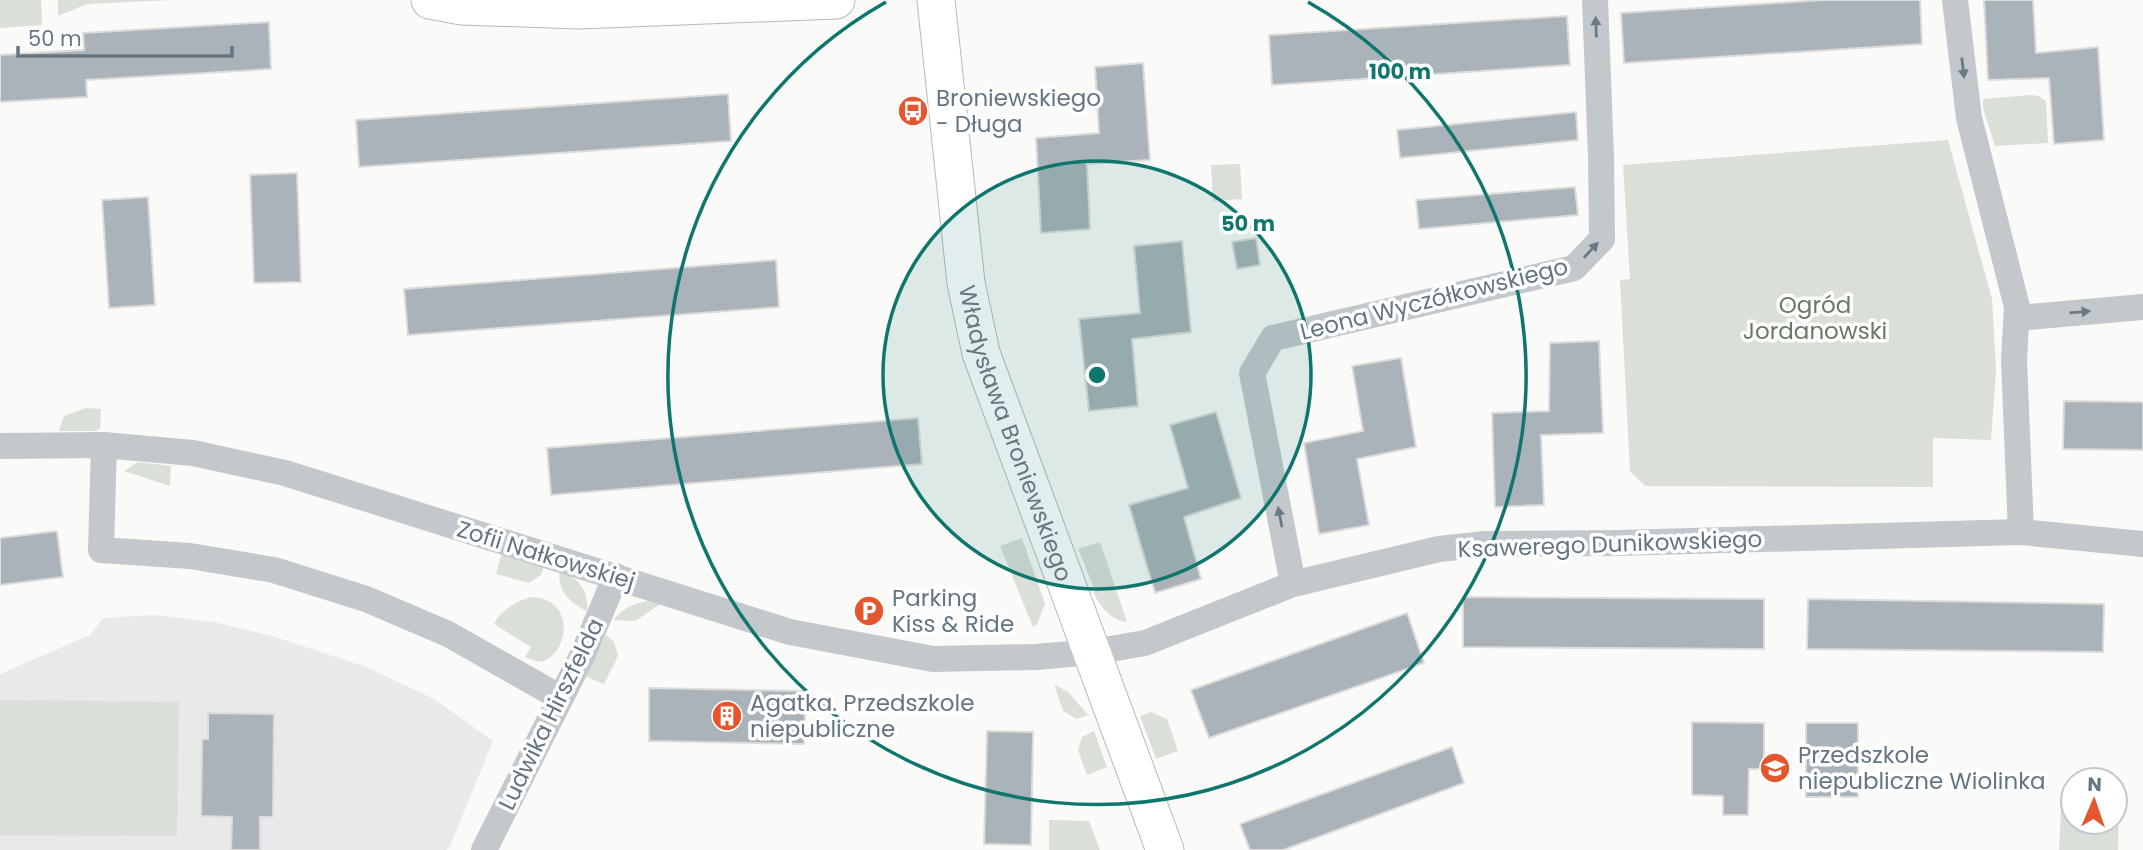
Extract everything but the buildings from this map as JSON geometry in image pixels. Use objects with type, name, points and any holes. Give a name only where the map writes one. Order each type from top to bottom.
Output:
[{"type":"street","points":[[437,1],[579,10],[836,0]]},
{"type":"street","name":"Władysława Broniewskiego","points":[[936,0],[967,283],[981,353],[1165,850]]},
{"type":"street","name":"Leona Wyczółkowskiego","points":[[1293,584],[1252,373],[1273,338],[1574,268],[1602,239],[1595,0]]},
{"type":"street","points":[[1955,0],[1969,118],[2017,307],[2014,360],[2021,531]]},
{"type":"street","points":[[2017,318],[2143,307]]},
{"type":"street","points":[[104,445],[101,550],[190,556],[275,570],[366,599],[448,634],[561,698]]},
{"type":"street","name":"Zofii Nałkowskiej","points":[[0,446],[104,445],[193,453],[285,473],[790,632],[933,659],[1036,657],[1093,652]]},
{"type":"street","name":"Ksawerego Dunikowskiego","points":[[1093,652],[1145,643],[1293,584],[1439,550],[1485,544],[1628,543],[2021,531],[2143,544]]},
{"type":"street","name":"Ludwika Hirszfelda","points":[[484,850],[561,698],[616,576]]},
{"type":"shaded area","points":[[154,615],[214,622],[272,636],[366,667],[434,699],[493,741],[450,846],[446,850],[0,850],[0,674],[90,635],[103,618]]},
{"type":"green space","points":[[0,0],[41,0],[42,25],[0,28]]},
{"type":"green space","points":[[58,0],[172,0],[87,4],[58,16]]},
{"type":"green space","points":[[2031,95],[2046,101],[2048,143],[1995,146],[1983,108],[1983,99]]},
{"type":"green space","name":"Ogród Jordanowski","points":[[1948,140],[1992,299],[1996,370],[1991,440],[1933,438],[1933,487],[1645,486],[1630,471],[1620,280],[1630,279],[1623,165]]},
{"type":"green space","points":[[1240,164],[1242,199],[1213,201],[1211,165]]},
{"type":"green space","points":[[86,408],[101,409],[100,429],[59,431],[64,416]]},
{"type":"green space","points":[[138,462],[171,466],[170,486],[124,471]]},
{"type":"green space","points":[[1022,538],[1045,604],[1037,624],[1033,627],[1000,546]]},
{"type":"green space","points":[[1100,542],[1127,622],[1111,615],[1099,602],[1078,549]]},
{"type":"green space","points":[[502,553],[544,566],[541,575],[529,583],[496,574]]},
{"type":"green space","points":[[560,570],[581,586],[586,597],[587,611],[575,604],[562,590]]},
{"type":"green space","points":[[533,597],[549,601],[558,610],[563,621],[560,644],[546,660],[536,661],[525,657],[531,647],[494,624],[510,606]]},
{"type":"green space","points":[[655,601],[662,603],[635,621],[613,620],[631,606]]},
{"type":"green space","points":[[606,635],[614,642],[618,656],[604,684],[587,677],[587,672]]},
{"type":"green space","points":[[1054,684],[1068,692],[1088,715],[1077,719],[1063,711]]},
{"type":"green space","points":[[0,700],[179,702],[177,836],[0,835]]},
{"type":"green space","points":[[1151,712],[1167,719],[1178,751],[1156,759],[1140,716]]},
{"type":"green space","points":[[1094,731],[1107,767],[1087,775],[1078,750],[1082,737]]},
{"type":"green space","points":[[1049,820],[1089,821],[1100,850],[1049,850]]},
{"type":"green space","points":[[2060,836],[2118,836],[2118,850],[2059,850]]},
{"type":"place","name":"Broniewskiego - Długa","points":[[913,111]]},
{"type":"place","name":"Parking Kiss & Ride","points":[[869,611]]},
{"type":"place","name":"Agatka. Przedszkole niepubliczne","points":[[727,716]]},
{"type":"place","name":"Przedszkole niepubliczne Wiolinka","points":[[1775,768]]}]
